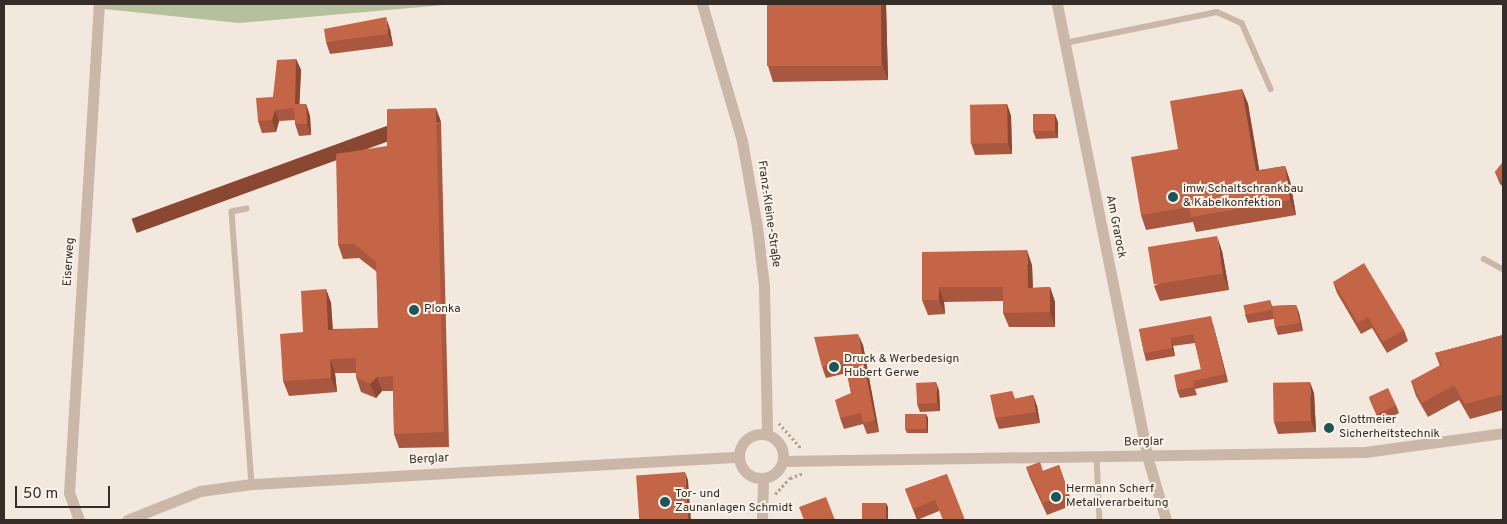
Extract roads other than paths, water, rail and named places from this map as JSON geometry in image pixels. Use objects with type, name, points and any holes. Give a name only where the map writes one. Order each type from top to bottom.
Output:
[{"type":"street","name":"Eiserweg","points":[[79,520],[69,493],[100,4]]},
{"type":"street","name":"Franz-Kleine-Straße","points":[[702,4],[742,142],[757,226],[764,286],[767,434]]},
{"type":"street","name":"Am Grarock","points":[[1057,4],[1147,456],[1166,520]]},
{"type":"street","name":"Berglar","points":[[783,462],[1385,451],[1503,433]]},
{"type":"street","points":[[767,434],[782,447],[783,462],[776,473],[763,479],[743,470],[738,457],[747,438],[767,434]]},
{"type":"street","name":"Berglar","points":[[126,520],[200,491],[252,484],[738,457]]},
{"type":"street","points":[[762,520],[763,479]]},
{"type":"lane","points":[[1065,43],[1218,12],[1242,23],[1270,89]]},
{"type":"lane","points":[[247,209],[232,212],[252,484]]},
{"type":"lane","points":[[1484,259],[1503,269]]},
{"type":"lane","points":[[1097,457],[1100,520]]},
{"type":"place","name":"imw Schaltschrankbau & Kabelkonfektion","points":[[1173,197]]},
{"type":"place","name":"Plonka","points":[[414,310]]},
{"type":"place","name":"Druck & Werbedesign Hubert Gerwe","points":[[834,367]]},
{"type":"place","name":"Glottmeier Sicherheitstechnik","points":[[1329,428]]},
{"type":"place","name":"Hermann Scherf Metallverarbeitung","points":[[1056,497]]},
{"type":"place","name":"Tor- und Zaunanlagen Schmidt","points":[[665,502]]}]
